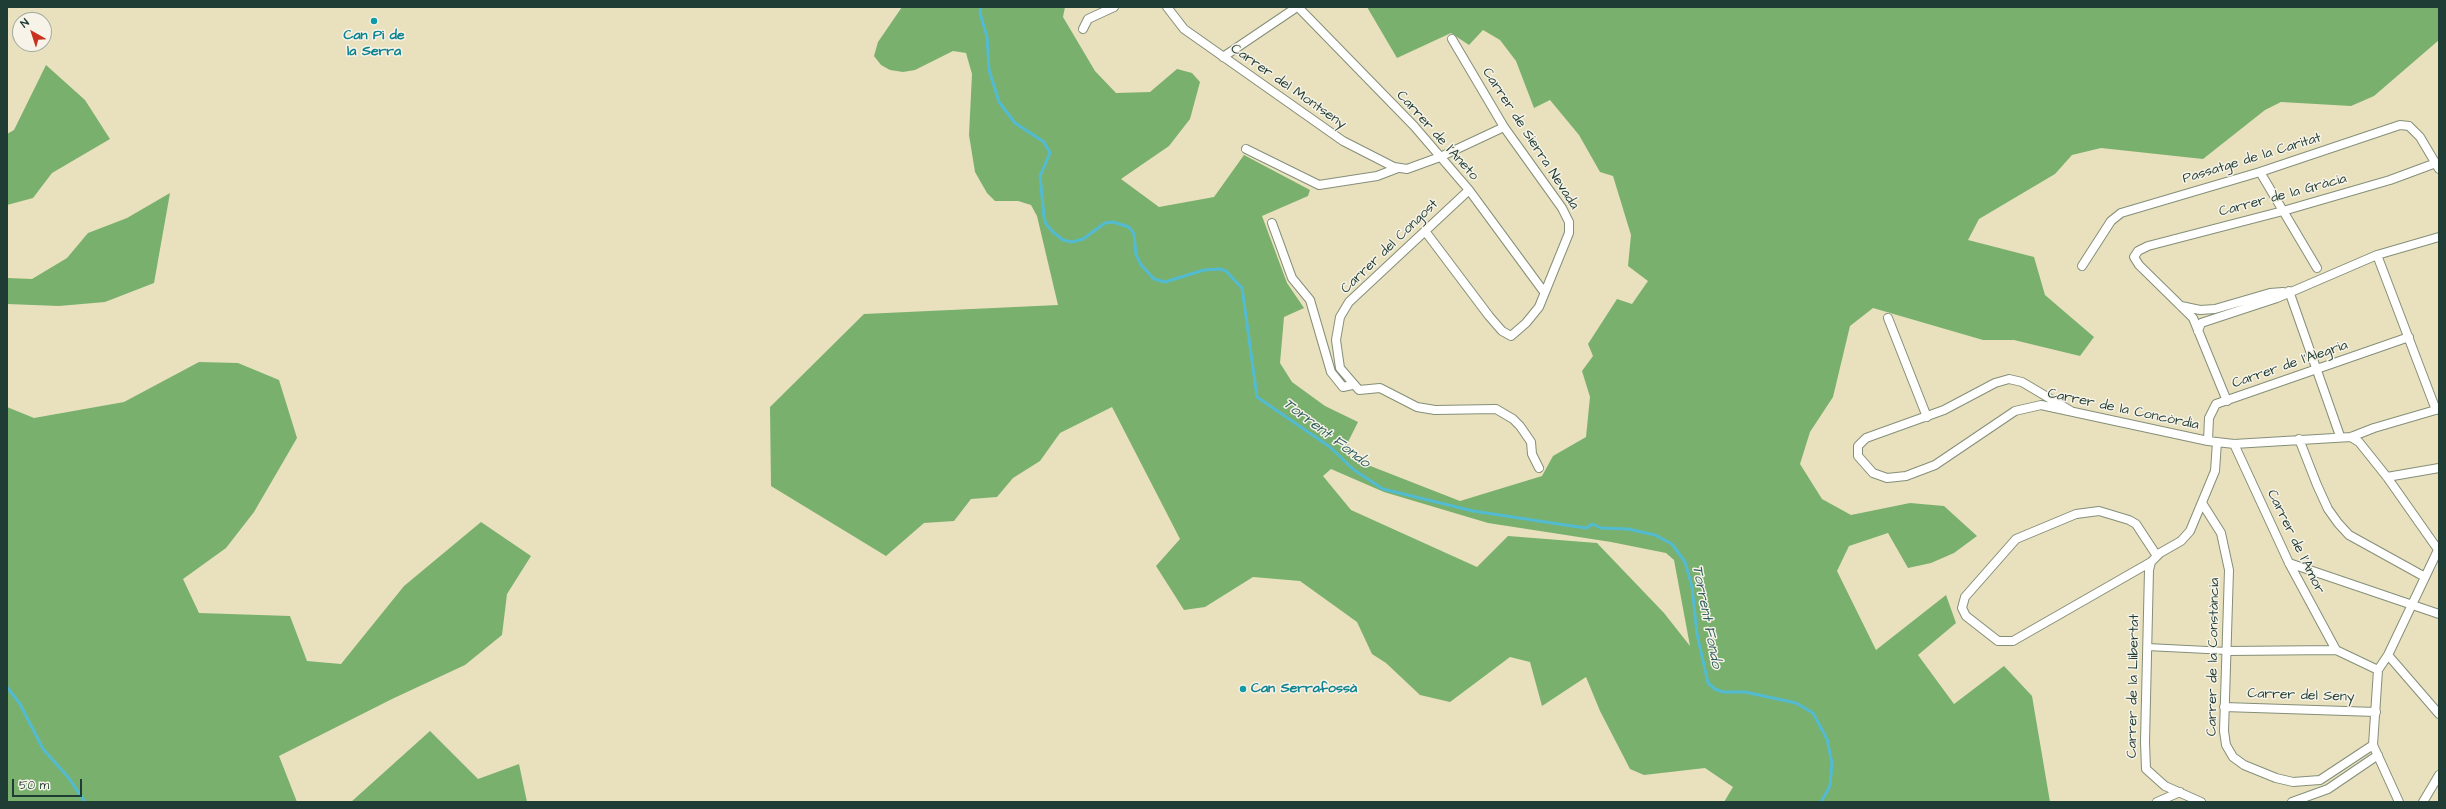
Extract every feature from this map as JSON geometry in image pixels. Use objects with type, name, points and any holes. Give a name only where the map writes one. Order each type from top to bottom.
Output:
[{"type":"street","points":[[1083,29],[1088,19],[1114,7]]},
{"type":"street","name":"Carrer del Montseny","points":[[1167,7],[1184,29],[1343,141],[1403,168]]},
{"type":"street","points":[[1223,57],[1297,7]]},
{"type":"street","name":"Carrer de l'Aneto","points":[[1297,7],[1414,126],[1468,190],[1544,292]]},
{"type":"street","name":"Carrer de Sierra Nevada","points":[[1425,231],[1489,316],[1502,331],[1510,336],[1526,323],[1538,307],[1568,233],[1569,222],[1562,208],[1504,127],[1452,39]]},
{"type":"street","name":"Passatge de la Caritat","points":[[2082,266],[2111,221],[2121,213],[2260,172],[2400,125],[2409,126],[2420,137],[2437,166]]},
{"type":"street","points":[[1246,149],[1319,185],[1377,176],[1440,157],[1504,127]]},
{"type":"street","name":"Carrer de la Gràcia","points":[[2181,306],[2139,265],[2134,257],[2138,252],[2148,246],[2283,211],[2437,166]]},
{"type":"street","points":[[2260,172],[2317,268]]},
{"type":"street","name":"Carrer del Congost","points":[[1352,385],[1340,368],[1336,340],[1340,317],[1349,302],[1468,190]]},
{"type":"street","points":[[1272,223],[1292,278],[1310,300],[1331,372],[1343,387],[1352,385],[1359,390],[1380,388],[1423,408],[1435,410],[1496,409],[1513,419],[1520,426],[1531,442],[1532,454],[1539,468]]},
{"type":"street","points":[[2198,331],[2201,323],[2258,304],[2377,255],[2439,237]]},
{"type":"street","points":[[2351,437],[2438,410],[2377,255]]},
{"type":"street","points":[[2181,306],[2200,310],[2215,309],[2270,293],[2289,291]]},
{"type":"street","points":[[2289,291],[2340,436]]},
{"type":"street","points":[[2181,306],[2193,318],[2227,401]]},
{"type":"street","points":[[1888,318],[1927,417],[1995,383],[2009,379],[2022,382],[2071,411]]},
{"type":"street","name":"Carrer de l'Alegria","points":[[2208,441],[2209,418],[2216,404],[2409,337]]},
{"type":"street","name":"Carrer de la Concòrdia","points":[[1927,417],[1866,438],[1858,446],[1858,456],[1873,473],[1887,478],[1906,476],[1934,465],[2015,411],[2040,405],[2208,441],[2234,444],[2340,436],[2351,437]]},
{"type":"street","points":[[2351,437],[2359,442],[2388,477],[2438,551],[2411,603],[2388,655],[2378,670],[2373,745],[2399,802]]},
{"type":"street","points":[[2299,439],[2316,485],[2328,509],[2338,523],[2350,535],[2425,577]]},
{"type":"street","points":[[2154,559],[2136,524],[2129,520],[2099,511],[2076,514],[2016,539],[1965,597],[1962,608],[1966,616],[1998,641],[2013,641],[2154,559],[2181,542],[2190,531],[2215,471],[2217,442]]},
{"type":"street","name":"Carrer de l'Amor","points":[[2234,444],[2289,563],[2333,648],[2336,650]]},
{"type":"street","points":[[2388,477],[2439,468]]},
{"type":"street","name":"Carrer de la Constància","points":[[2202,503],[2221,533],[2227,553],[2229,570],[2224,731],[2226,745],[2232,757],[2244,765],[2276,778],[2293,782],[2320,780],[2373,745]]},
{"type":"street","name":"Carrer de la Llibertat","points":[[2154,559],[2149,570],[2146,769],[2165,786],[2201,802]]},
{"type":"street","points":[[2289,563],[2411,603],[2439,614]]},
{"type":"street","points":[[2147,647],[2227,651],[2336,650],[2378,670]]},
{"type":"street","points":[[2388,655],[2439,714]]},
{"type":"street","name":"Carrer del Seny","points":[[2224,707],[2376,712]]},
{"type":"street","points":[[2292,802],[2328,789],[2378,755]]},
{"type":"street","points":[[2423,802],[2439,775]]},
{"type":"street","points":[[2158,802],[2180,792]]},
{"type":"green space","points":[[902,7],[1065,7],[1063,17],[1095,71],[1116,93],[1150,92],[1177,69],[1192,73],[1200,82],[1190,119],[1169,146],[1121,179],[1159,207],[1214,197],[1244,155],[1310,190],[1308,196],[1262,216],[1287,283],[1304,308],[1284,317],[1280,363],[1292,382],[1325,406],[1358,422],[1348,442],[1350,458],[1460,501],[1542,476],[1553,456],[1586,437],[1590,397],[1582,371],[1593,356],[1588,344],[1617,299],[1632,304],[1648,281],[1628,266],[1631,235],[1613,176],[1600,172],[1579,135],[1550,100],[1534,108],[1516,61],[1500,40],[1483,30],[1469,45],[1451,33],[1397,58],[1367,7],[2439,7],[2439,40],[2374,96],[2351,106],[2281,102],[2265,110],[2203,159],[2101,148],[2072,155],[2055,174],[1979,219],[1968,240],[2034,257],[2045,295],[2094,337],[2080,356],[2014,340],[1983,340],[1873,308],[1850,326],[1833,397],[1810,432],[1800,464],[1822,499],[1851,515],[1910,503],[1944,506],[1977,536],[1954,553],[1931,563],[1908,568],[1888,533],[1849,546],[1837,571],[1876,650],[1946,595],[1956,623],[1918,655],[1954,704],[2004,666],[2032,696],[2050,802],[1724,802],[1733,787],[1705,768],[1644,775],[1630,769],[1600,711],[1586,677],[1542,706],[1530,662],[1510,657],[1450,702],[1420,695],[1386,663],[1372,654],[1357,622],[1300,581],[1253,577],[1205,607],[1184,610],[1156,566],[1180,539],[1112,407],[1060,433],[1040,461],[1013,478],[997,497],[971,499],[954,521],[924,523],[886,556],[771,486],[770,407],[864,314],[1058,305],[1037,216],[1031,205],[1018,201],[995,201],[987,193],[975,172],[969,135],[972,74],[966,53],[953,51],[915,70],[903,72],[890,70],[881,65],[874,56],[878,42]],"holes":[[[1331,469],[1384,492],[1488,523],[1611,542],[1666,553],[1674,560],[1690,646],[1664,613],[1597,543],[1508,536],[1477,567],[1351,510],[1323,476]]]},
{"type":"green space","points":[[46,65],[85,100],[110,139],[52,173],[33,198],[7,205],[7,134],[14,130]]},
{"type":"green space","points":[[170,193],[154,283],[105,302],[59,306],[7,304],[7,278],[32,279],[67,258],[88,233],[127,218]]},
{"type":"green space","points":[[199,362],[238,363],[279,380],[297,438],[254,512],[226,548],[183,579],[199,613],[290,616],[307,661],[341,664],[404,586],[481,522],[531,556],[507,594],[502,635],[465,665],[392,699],[279,756],[297,802],[7,802],[7,407],[34,418],[124,402]]},
{"type":"green space","points":[[430,731],[478,779],[519,764],[527,802],[351,802]]},
{"type":"waterway","name":"Torrent Fondo","points":[[981,7],[980,13],[987,37],[989,70],[999,102],[1015,123],[1044,142],[1050,153],[1040,176],[1044,217],[1046,224],[1053,232],[1063,240],[1072,242],[1083,239],[1105,223],[1113,222],[1129,227],[1134,234],[1136,255],[1142,266],[1154,279],[1165,282],[1204,270],[1220,269],[1226,271],[1242,288],[1257,397],[1330,447],[1354,470],[1383,489],[1473,511],[1587,528],[1592,524],[1601,528],[1628,529],[1655,535],[1672,544],[1685,562],[1692,587],[1697,634],[1708,683],[1715,689],[1723,692],[1745,692],[1796,703],[1813,713],[1827,739],[1832,763],[1830,786],[1821,802]]},
{"type":"waterway","points":[[7,687],[20,704],[43,749],[68,777],[85,802]]},
{"type":"place","name":"Can Pi de la Serra","points":[[374,21]]},
{"type":"place","name":"Can Serrafossà","points":[[1243,689]]}]
